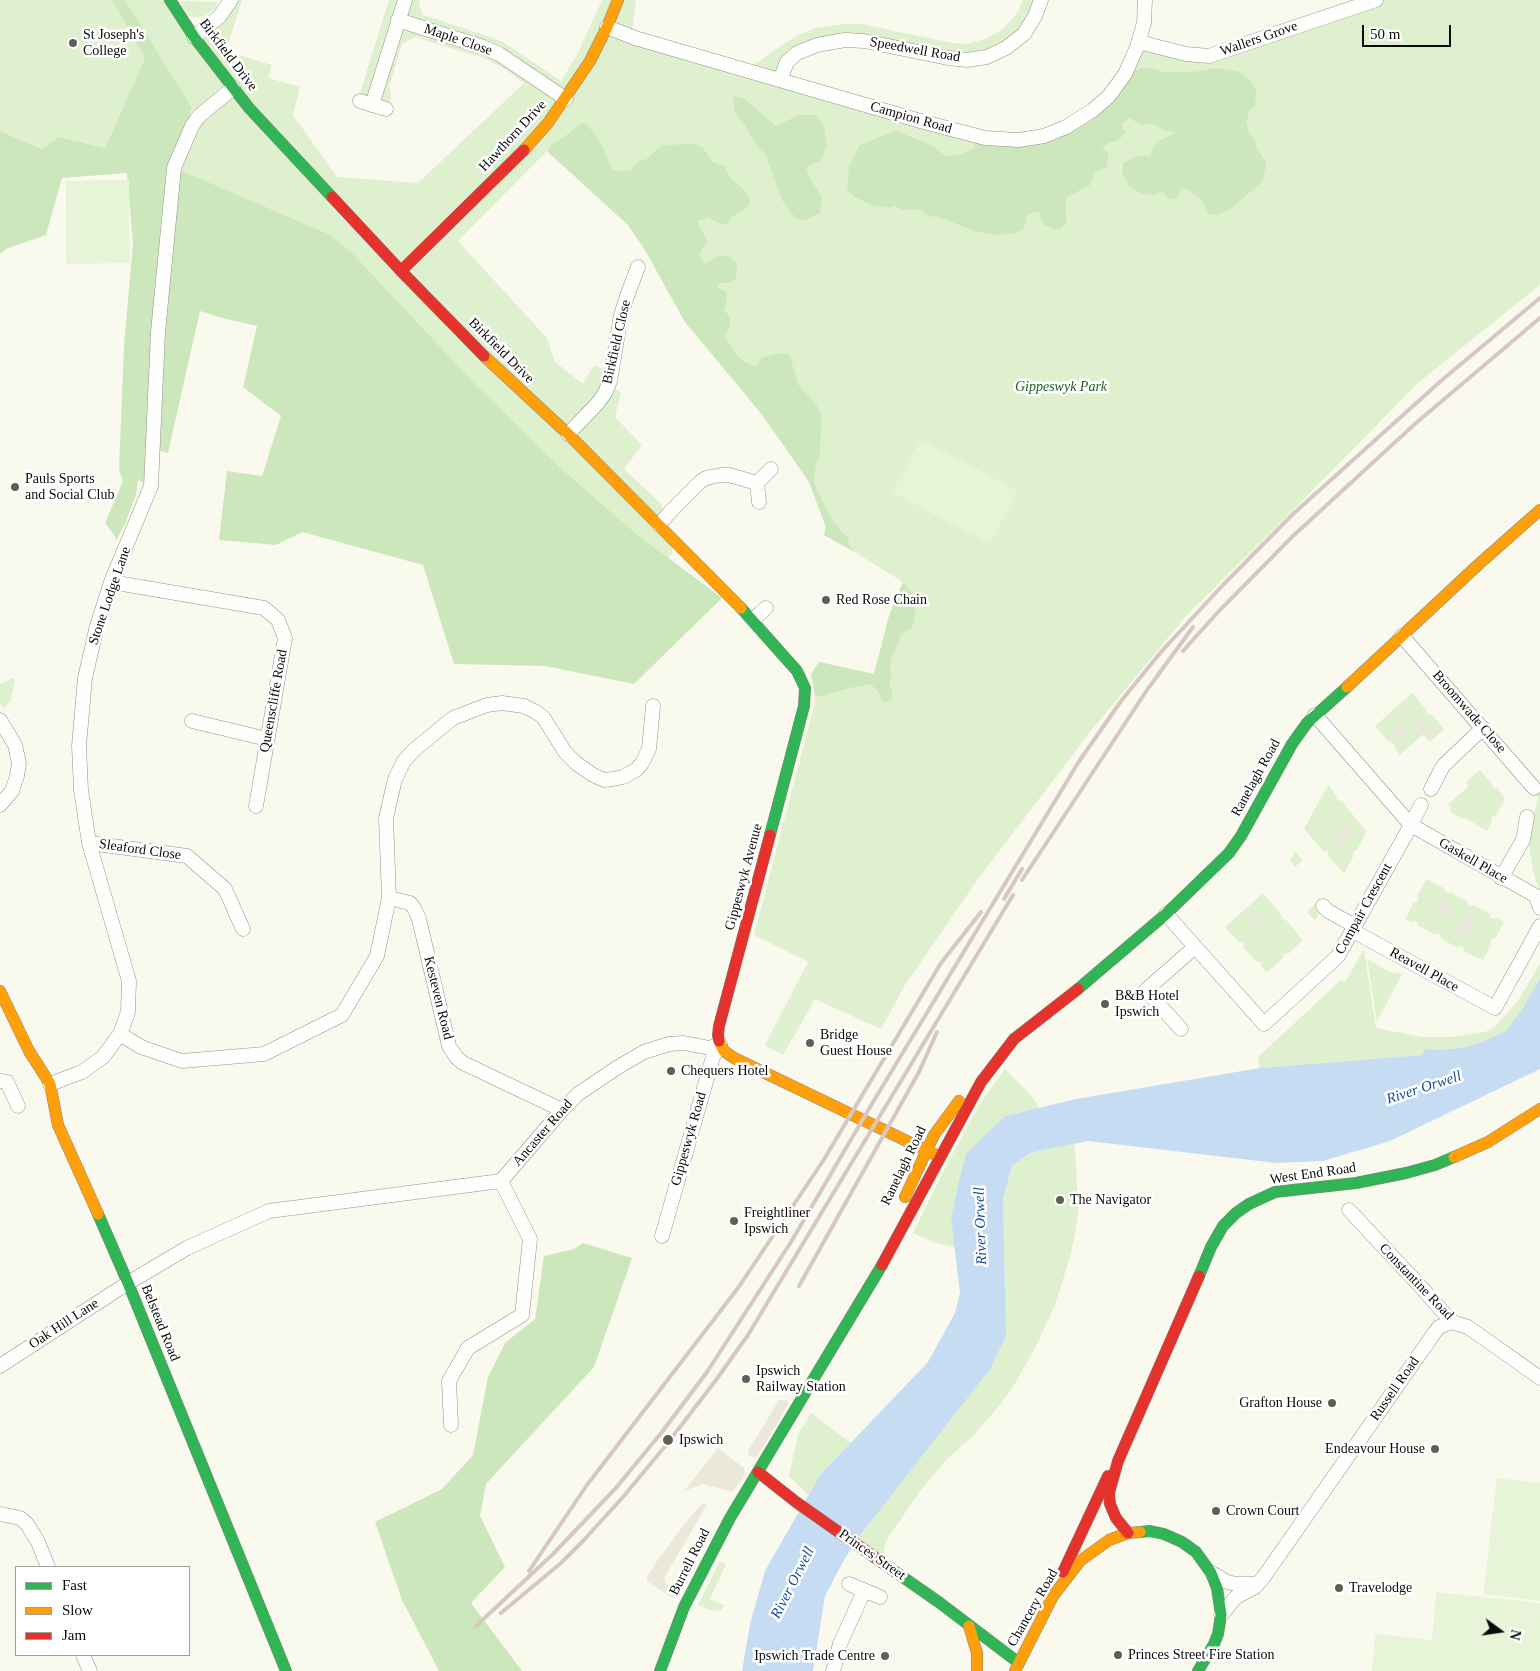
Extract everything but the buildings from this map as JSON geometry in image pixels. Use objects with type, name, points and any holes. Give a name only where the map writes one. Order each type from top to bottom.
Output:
[{"type":"main road","name":"Birkfield Drive","points":[[170,0],[194,37],[249,108],[401,271],[494,366],[568,434],[753,620],[782,652],[803,682],[805,694],[802,717]]},
{"type":"main road","name":"Hawthorn Drive","points":[[401,271],[531,143],[566,99],[586,67],[607,27],[618,0]]},
{"type":"main road","name":"Ranelagh Road","points":[[758,1472],[886,1260],[981,1082],[1014,1039],[1078,989],[1166,914],[1211,872],[1234,848],[1296,737],[1315,715],[1540,510]]},
{"type":"main road","name":"Gippeswyk Avenue","points":[[720,1044],[719,1026],[802,717]]},
{"type":"main road","name":"Belstead Road","points":[[0,991],[30,1051],[50,1084],[58,1125],[128,1283],[286,1671]]},
{"type":"main road","points":[[720,1044],[724,1051],[734,1058],[940,1157]]},
{"type":"main road","name":"Ranelagh Road","points":[[859,1302],[926,1150],[939,1128],[970,1086],[999,1058]]},
{"type":"main road","name":"West End Road","points":[[1128,1533],[1114,1516],[1110,1504],[1109,1493],[1118,1462],[1211,1247],[1223,1226],[1236,1213],[1249,1204],[1275,1192],[1364,1181],[1435,1165],[1488,1142],[1540,1109]]},
{"type":"main road","name":"West End Road","points":[[1053,1596],[1105,1482],[1118,1462]]},
{"type":"main road","name":"Princes Street","points":[[758,1472],[796,1502],[969,1626],[1021,1668]]},
{"type":"main road","name":"Burrell Road","points":[[660,1671],[684,1607],[726,1525],[758,1472]]},
{"type":"main road","name":"Chancery Road","points":[[1021,1668],[1033,1635],[1053,1596],[1071,1571],[1091,1551],[1108,1540],[1128,1533],[1150,1531],[1164,1534],[1182,1542],[1196,1552],[1211,1573],[1219,1598],[1221,1616],[1214,1644],[1198,1671]]},
{"type":"main road","points":[[969,1626],[977,1652],[977,1671]]},
{"type":"main road","name":"Princes Street","points":[[986,1639],[1013,1644],[1023,1642],[1033,1635]]},
{"type":"street","points":[[194,37],[219,17],[231,0]]},
{"type":"street","points":[[372,105],[405,0]]},
{"type":"street","name":"Speedwell Road","points":[[780,80],[787,62],[797,53],[818,45],[844,40],[864,41],[948,58],[967,60],[987,56],[1006,48],[1024,34],[1035,16],[1041,0]]},
{"type":"street","name":"Campion Road","points":[[607,27],[635,38],[973,135],[999,140],[1019,140],[1056,132],[1076,122],[1109,96],[1131,62],[1140,42],[1144,23],[1145,0]]},
{"type":"street","name":"Wallers Grove","points":[[1140,42],[1177,53],[1209,56],[1376,0]]},
{"type":"street","name":"Maple Close","points":[[398,20],[483,47],[499,54],[566,99]]},
{"type":"street","name":"Stone Lodge Lane","points":[[50,1084],[82,1072],[103,1057],[120,1034],[128,1012],[129,981],[90,843],[81,790],[79,746],[85,678],[97,626],[111,582],[150,486],[158,332],[174,168],[192,126],[199,116],[234,88]]},
{"type":"street","name":"Birkfield Close","points":[[568,434],[580,423],[605,393],[610,381],[621,315],[638,267]]},
{"type":"street","points":[[757,483],[771,469]]},
{"type":"street","points":[[659,525],[706,478],[729,475],[757,483]]},
{"type":"street","points":[[757,483],[759,502]]},
{"type":"street","name":"Queenscliffe Road","points":[[111,582],[264,608],[278,620],[285,638],[256,806]]},
{"type":"street","points":[[753,620],[766,608]]},
{"type":"street","name":"Broomwade Close","points":[[1402,636],[1534,788]]},
{"type":"street","points":[[120,1034],[141,1047],[182,1061],[264,1054],[342,1015],[377,956],[389,898],[386,818],[395,779],[404,761],[414,750],[453,718],[487,705],[502,703],[524,706],[543,717],[566,752],[576,763],[593,776],[604,780],[623,777],[636,770],[642,763],[649,748],[653,706]]},
{"type":"street","points":[[1315,715],[1411,825]]},
{"type":"street","points":[[0,720],[15,745],[19,763],[12,790],[0,805]]},
{"type":"street","points":[[192,721],[267,738]]},
{"type":"street","points":[[1431,789],[1443,766],[1483,728]]},
{"type":"street","name":"Compair Crescent","points":[[1166,914],[1264,1024],[1338,956],[1421,805]]},
{"type":"street","points":[[1501,878],[1523,840],[1527,817]]},
{"type":"street","name":"Gaskell Place","points":[[1411,825],[1538,902]]},
{"type":"street","name":"Sleaford Close","points":[[90,843],[187,856],[225,889],[243,929]]},
{"type":"street","name":"Kesteven Road","points":[[389,898],[410,903],[419,919],[449,1046],[456,1057],[462,1063],[562,1110]]},
{"type":"street","name":"Reavell Place","points":[[1323,906],[1354,928],[1495,1008],[1540,926]]},
{"type":"street","points":[[1181,1029],[1146,990],[1195,947]]},
{"type":"street","name":"Ancaster Road","points":[[501,1181],[578,1094],[618,1067],[644,1052],[676,1043],[705,1048],[720,1044]]},
{"type":"street","name":"Gippeswyk Road","points":[[662,1236],[713,1056],[720,1044]]},
{"type":"street","points":[[0,1081],[7,1082],[18,1106]]},
{"type":"street","points":[[128,1283],[187,1248],[269,1210],[501,1181],[530,1239],[522,1315],[468,1348],[449,1381],[451,1425]]},
{"type":"street","name":"Constantine Road","points":[[1349,1210],[1452,1322],[1468,1327],[1540,1378]]},
{"type":"street","name":"Oak Hill Lane","points":[[0,1366],[128,1283]]},
{"type":"street","name":"Russell Road","points":[[1221,1616],[1236,1597],[1258,1584],[1439,1327],[1452,1322]]},
{"type":"street","points":[[0,1514],[20,1518],[27,1524],[38,1542],[48,1566]]},
{"type":"street","points":[[1211,1573],[1227,1582],[1258,1584]]},
{"type":"street","points":[[849,1584],[880,1597]]},
{"type":"street","points":[[833,1671],[840,1644],[864,1591]]},
{"type":"street","points":[[84,1656],[90,1671]]},
{"type":"green space","name":"St Joseph's College","points":[[0,0],[112,0],[145,58],[105,148],[59,137],[42,149],[0,131]]},
{"type":"green space","points":[[112,0],[125,0],[192,108],[175,168],[328,234],[350,251],[475,384],[565,472],[635,533],[722,598],[634,684],[545,666],[454,664],[423,565],[302,532],[276,545],[219,540],[227,471],[262,476],[281,416],[243,387],[257,326],[200,311],[168,453],[152,449],[151,486],[138,480],[136,495],[116,541],[115,536],[105,523],[123,481],[119,470],[124,345],[133,244],[127,173],[62,178],[46,235],[6,249],[0,254],[0,131],[42,149],[59,137],[105,148],[145,58]]},
{"type":"green space","name":"Gippeswyk Park","points":[[125,0],[170,0],[194,37],[231,0],[242,0],[226,51],[272,65],[268,78],[300,87],[293,115],[337,177],[418,183],[524,83],[486,59],[415,37],[402,44],[389,87],[391,96],[386,115],[356,106],[389,0],[420,0],[419,4],[423,15],[503,42],[561,81],[578,53],[602,0],[636,0],[632,31],[752,72],[755,64],[773,51],[798,35],[815,28],[861,24],[953,43],[967,44],[985,39],[1003,29],[1018,12],[1023,0],[1041,0],[1035,16],[987,57],[864,41],[805,49],[780,80],[1019,140],[1093,110],[1139,42],[1194,56],[1376,0],[1540,0],[1540,285],[1418,383],[1186,616],[1090,732],[978,879],[905,985],[881,1029],[815,999],[783,1055],[765,1045],[808,962],[754,935],[815,702],[811,674],[819,662],[874,674],[889,616],[903,582],[824,535],[826,527],[809,482],[759,411],[685,322],[645,250],[628,225],[547,151],[458,241],[547,338],[555,362],[583,384],[594,365],[605,370],[614,388],[621,393],[615,417],[642,445],[624,469],[661,504],[673,552],[668,558],[631,530],[565,472],[472,381],[348,250],[327,235],[174,168],[199,116],[189,106]]},
{"type":"green space","points":[[179,1],[218,2],[214,9],[206,16],[195,17],[188,16]]},
{"type":"green space","points":[[1141,68],[1156,69],[1163,72],[1193,72],[1215,68],[1238,71],[1251,81],[1256,91],[1255,106],[1250,110],[1246,122],[1250,135],[1255,141],[1256,148],[1266,162],[1265,172],[1261,183],[1228,211],[1216,215],[1209,214],[1200,198],[1185,188],[1181,190],[1178,198],[1169,200],[1163,192],[1152,195],[1141,193],[1130,187],[1122,174],[1123,163],[1138,156],[1145,155],[1150,157],[1152,148],[1161,140],[1175,133],[1162,129],[1152,123],[1142,125],[1129,118],[1121,125],[1125,132],[1119,140],[1102,147],[1109,155],[1107,167],[1094,173],[1090,185],[1067,197],[1065,208],[1067,222],[1060,229],[1052,229],[1043,224],[1039,211],[1027,215],[1024,229],[1015,233],[996,235],[975,231],[936,216],[930,217],[921,210],[902,210],[895,206],[889,208],[875,206],[854,197],[847,188],[849,167],[859,146],[884,135],[896,131],[929,144],[946,156],[957,155],[975,149],[973,135],[985,138],[1066,127],[1125,74]]},
{"type":"green space","points":[[733,96],[743,98],[776,126],[799,115],[816,115],[824,127],[827,145],[821,161],[806,167],[809,177],[822,197],[820,213],[805,220],[797,219],[784,204],[765,154],[757,146],[743,122],[735,113]]},
{"type":"green space","points":[[582,123],[587,124],[595,135],[612,169],[619,172],[624,170],[630,171],[639,161],[647,159],[661,145],[695,144],[703,148],[713,162],[724,166],[731,179],[742,188],[750,200],[748,207],[732,217],[728,225],[718,223],[708,217],[697,221],[707,241],[699,255],[704,264],[720,255],[731,257],[737,263],[736,278],[729,283],[720,283],[717,287],[726,292],[727,304],[724,310],[730,317],[730,325],[725,337],[737,355],[745,362],[757,367],[761,358],[774,354],[789,354],[799,386],[816,404],[821,415],[821,424],[820,456],[816,463],[814,484],[834,523],[848,538],[853,551],[824,535],[826,527],[809,482],[759,411],[685,322],[645,250],[628,225],[547,151],[552,144]]},
{"type":"green space","points":[[129,180],[130,263],[66,264],[66,181]]},
{"type":"green space","points":[[920,439],[1018,491],[990,544],[892,492]]},
{"type":"green space","points":[[903,582],[913,593],[915,615],[911,629],[901,634],[891,658],[890,668],[892,674],[889,685],[892,690],[892,699],[888,702],[883,701],[871,684],[815,696],[811,674],[819,662],[874,674],[889,616]]},
{"type":"green space","points":[[12,678],[15,680],[11,700],[3,709],[0,702],[0,684]]},
{"type":"green space","points":[[1412,693],[1427,710],[1426,712],[1429,715],[1431,714],[1444,729],[1430,742],[1423,734],[1400,755],[1394,747],[1395,745],[1392,742],[1390,743],[1375,726]]},
{"type":"green space","points":[[1480,770],[1505,799],[1495,817],[1493,816],[1487,831],[1452,813],[1448,804],[1469,786],[1466,783],[1467,781]]},
{"type":"green space","points":[[1328,785],[1337,796],[1336,798],[1340,802],[1341,800],[1367,831],[1355,850],[1344,874],[1328,856],[1328,853],[1324,852],[1304,829]]},
{"type":"green space","points":[[1540,787],[1540,892],[1534,875],[1528,840]]},
{"type":"green space","points":[[1295,851],[1303,860],[1295,867],[1290,861]]},
{"type":"green space","points":[[1427,879],[1445,889],[1444,891],[1449,894],[1450,892],[1468,902],[1467,904],[1491,914],[1490,917],[1495,919],[1496,917],[1504,922],[1495,939],[1493,938],[1491,941],[1490,943],[1492,944],[1483,960],[1463,951],[1464,948],[1460,946],[1458,948],[1440,938],[1441,936],[1438,934],[1436,933],[1435,935],[1417,925],[1418,923],[1405,919],[1414,902],[1416,903],[1419,898],[1417,896]]},
{"type":"green space","points":[[1263,893],[1284,920],[1303,940],[1288,954],[1286,953],[1267,973],[1261,966],[1262,964],[1259,961],[1257,962],[1243,947],[1242,942],[1240,943],[1225,927]]},
{"type":"green space","points":[[1316,903],[1321,909],[1315,921],[1307,912]]},
{"type":"green space","points":[[1364,949],[1376,1028],[1423,1037],[1451,1037],[1485,1032],[1494,1027],[1518,1001],[1540,964],[1540,978],[1523,1008],[1506,1031],[1482,1042],[1465,1047],[1441,1050],[1424,1049],[1424,1055],[1260,1068],[1258,1057],[1340,981],[1345,982]]},
{"type":"green space","points":[[1367,959],[1390,972],[1402,974],[1377,1022]]},
{"type":"green space","points":[[1005,1069],[1030,1094],[1039,1108],[1005,1116],[966,1153],[951,1218],[955,1247],[935,1243],[913,1233],[979,1105]]},
{"type":"green space","points":[[1074,1144],[1078,1214],[1075,1234],[1055,1305],[1034,1350],[1011,1390],[999,1406],[973,1436],[947,1459],[920,1491],[886,1541],[882,1562],[852,1547],[1006,1336],[1003,1199],[1012,1166],[1030,1153]]},
{"type":"green space","points":[[583,1243],[632,1258],[594,1367],[486,1484],[480,1516],[505,1567],[471,1603],[522,1671],[439,1671],[402,1600],[375,1522],[442,1489],[473,1455],[488,1377],[505,1343],[535,1319],[544,1256],[574,1249]]},
{"type":"green space","points":[[811,1413],[851,1443],[820,1475],[808,1495],[789,1476],[798,1434]]},
{"type":"green space","points":[[1497,1478],[1540,1483],[1540,1601],[1483,1594]]},
{"type":"green space","points":[[720,1561],[726,1564],[710,1599],[724,1605],[721,1610],[713,1611],[698,1605]]},
{"type":"green space","points":[[1436,1592],[1540,1603],[1540,1671],[1372,1671],[1375,1634],[1432,1640]]},
{"type":"shaded area","points":[[1421,721],[1434,736],[1429,740],[1424,734],[1420,737],[1413,728]]},
{"type":"shaded area","points":[[1400,722],[1408,732],[1401,738],[1393,728]]},
{"type":"shaded area","points":[[1347,824],[1355,832],[1339,846],[1331,838]]},
{"type":"shaded area","points":[[1441,901],[1453,908],[1447,918],[1435,912]]},
{"type":"shaded area","points":[[1255,912],[1265,923],[1259,929],[1248,917]]},
{"type":"shaded area","points":[[1464,914],[1476,921],[1466,939],[1454,932]]},
{"type":"shaded area","points":[[779,1400],[786,1400],[789,1403],[758,1456],[748,1455],[748,1451]]},
{"type":"shaded area","points":[[718,1448],[744,1468],[745,1474],[734,1491],[703,1484],[684,1491]]},
{"type":"shaded area","points":[[703,1503],[707,1505],[664,1578],[666,1584],[680,1595],[677,1598],[672,1598],[647,1581],[647,1577],[689,1518]]},
{"type":"water","name":"River Orwell","points":[[1540,978],[1540,1069],[1390,1141],[1323,1161],[1276,1163],[1088,1141],[1030,1153],[1012,1166],[1003,1199],[1006,1336],[990,1369],[861,1534],[844,1560],[825,1596],[813,1671],[742,1671],[750,1624],[765,1571],[820,1475],[928,1362],[955,1313],[960,1293],[951,1218],[959,1180],[966,1153],[1005,1116],[1076,1099],[1260,1068],[1423,1055],[1424,1049],[1441,1050],[1465,1047],[1482,1042],[1506,1031],[1523,1008]]},
{"type":"railway","points":[[476,1626],[553,1554],[615,1489],[662,1432],[707,1372],[791,1242],[873,1102],[1078,763],[1121,701],[1161,652],[1222,586],[1293,514],[1442,380],[1540,298]]},
{"type":"railway","points":[[1183,651],[1219,611],[1293,536],[1416,423],[1540,318]]},
{"type":"railway","points":[[1022,880],[1147,690],[1193,627]]},
{"type":"railway","points":[[1004,899],[1022,869]]},
{"type":"railway","points":[[501,1613],[561,1563],[583,1541],[667,1444],[716,1380],[748,1335],[1013,895]]},
{"type":"railway","points":[[529,1571],[587,1485],[738,1288],[823,1161],[941,963],[981,912]]},
{"type":"railway","points":[[799,1286],[919,1072],[937,1032]]},
{"type":"traffic: fast","points":[[170,0],[194,37],[249,108],[332,197]]},
{"type":"traffic: fast","points":[[741,608],[797,671],[805,688],[804,706],[770,835]]},
{"type":"traffic: fast","points":[[1078,989],[1166,914],[1229,853],[1241,836],[1292,744],[1307,723],[1347,687]]},
{"type":"traffic: fast","points":[[1199,1276],[1211,1247],[1223,1226],[1236,1213],[1249,1204],[1275,1192],[1356,1183],[1406,1173],[1435,1165],[1454,1157]]},
{"type":"traffic: fast","points":[[98,1214],[286,1671]]},
{"type":"traffic: fast","points":[[660,1671],[684,1607],[730,1518],[882,1265]]},
{"type":"traffic: fast","points":[[1140,1532],[1150,1531],[1164,1534],[1182,1542],[1196,1552],[1211,1573],[1217,1588],[1221,1615],[1218,1634],[1214,1644],[1198,1671]]},
{"type":"traffic: fast","points":[[887,1566],[940,1603],[1019,1663]]},
{"type":"traffic: slow","points":[[524,150],[548,123],[590,61],[618,0]]},
{"type":"traffic: slow","points":[[484,356],[568,434],[741,608]]},
{"type":"traffic: slow","points":[[1347,687],[1540,510]]},
{"type":"traffic: slow","points":[[0,991],[29,1051],[50,1084],[58,1125],[98,1214]]},
{"type":"traffic: slow","points":[[719,1041],[724,1051],[734,1058],[940,1157]]},
{"type":"traffic: slow","points":[[905,1197],[934,1135],[959,1101]]},
{"type":"traffic: slow","points":[[1454,1157],[1488,1142],[1540,1109]]},
{"type":"traffic: slow","points":[[1015,1671],[1053,1596],[1080,1561],[1109,1540],[1128,1533],[1140,1532]]},
{"type":"traffic: slow","points":[[969,1626],[977,1653],[977,1671]]},
{"type":"traffic: jam","points":[[401,271],[524,150]]},
{"type":"traffic: jam","points":[[332,197],[484,356]]},
{"type":"traffic: jam","points":[[719,1041],[719,1026],[770,835]]},
{"type":"traffic: jam","points":[[882,1265],[981,1082],[1014,1039],[1078,989]]},
{"type":"traffic: jam","points":[[1128,1533],[1116,1518],[1110,1504],[1109,1493],[1118,1461],[1199,1276]]},
{"type":"traffic: jam","points":[[758,1472],[796,1502],[887,1566]]},
{"type":"traffic: jam","points":[[1063,1572],[1108,1476]]},
{"type":"place","name":"St Joseph's College","points":[[73,43]]},
{"type":"place","name":"Pauls Sports and Social Club","points":[[15,487]]},
{"type":"place","name":"Red Rose Chain","points":[[826,600]]},
{"type":"place","name":"B&B Hotel Ipswich","points":[[1105,1004]]},
{"type":"place","name":"Bridge Guest House","points":[[810,1043]]},
{"type":"place","name":"Chequers Hotel","points":[[671,1071]]},
{"type":"place","name":"The Navigator","points":[[1060,1200]]},
{"type":"place","name":"Freightliner Ipswich","points":[[734,1221]]},
{"type":"place","name":"Ipswich Railway Station","points":[[746,1379]]},
{"type":"place","name":"Grafton House","points":[[1332,1403]]},
{"type":"place","name":"Ipswich","points":[[668,1440]]},
{"type":"place","name":"Endeavour House","points":[[1435,1449]]},
{"type":"place","name":"Crown Court","points":[[1216,1511]]},
{"type":"place","name":"Travelodge","points":[[1339,1588]]},
{"type":"place","name":"Princes Street Fire Station","points":[[1118,1655]]},
{"type":"place","name":"Ipswich Trade Centre","points":[[885,1656]]}]
